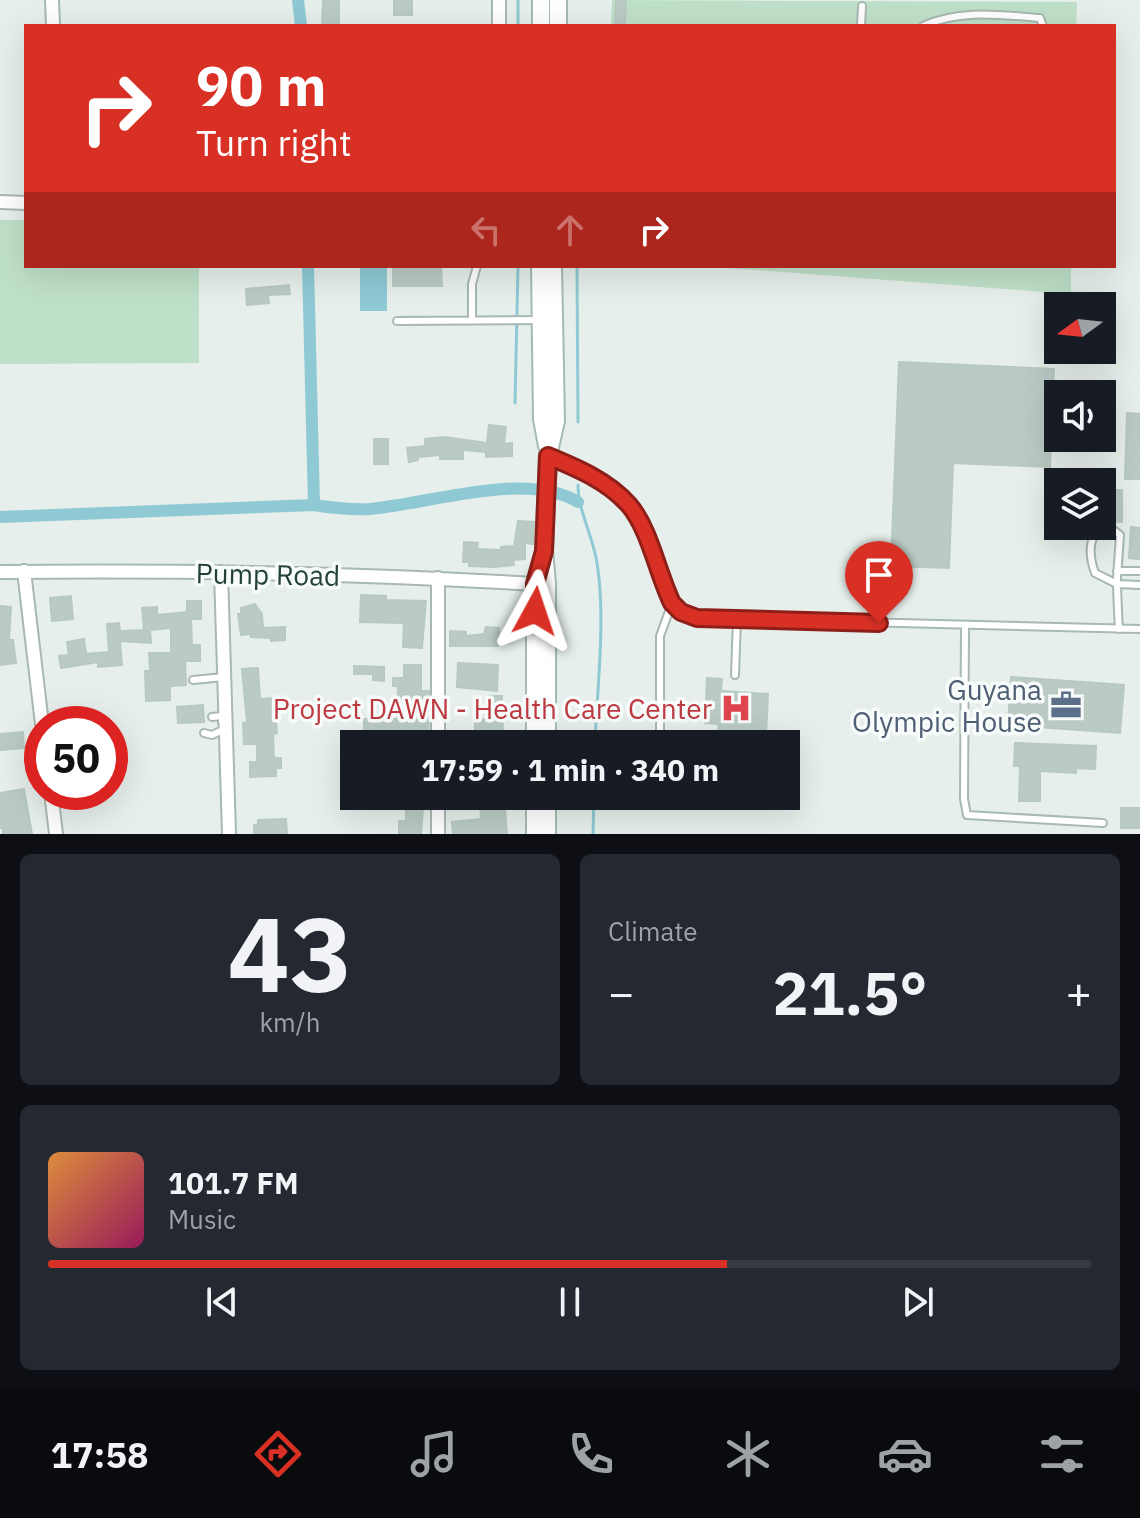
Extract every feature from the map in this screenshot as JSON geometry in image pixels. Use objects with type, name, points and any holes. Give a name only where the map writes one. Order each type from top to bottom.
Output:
[{"type":"main road","points":[[541,0],[541,24]]},
{"type":"main road","points":[[558,0],[558,24]]},
{"type":"main road","points":[[540,268],[537,320],[542,419],[548,460]]},
{"type":"main road","points":[[547,730],[544,547],[548,460],[556,421],[553,268]]},
{"type":"main road","points":[[535,730],[535,584],[544,547]]},
{"type":"main road","points":[[535,810],[535,834]]},
{"type":"main road","points":[[547,810],[547,834]]},
{"type":"street","points":[[52,0],[53,24]]},
{"type":"street","points":[[499,0],[499,24]]},
{"type":"street","points":[[0,202],[24,203]]},
{"type":"street","points":[[24,571],[40,706]]},
{"type":"street","name":"Pump Road","points":[[0,572],[221,572],[535,584]]},
{"type":"street","points":[[221,572],[229,834]]},
{"type":"street","points":[[438,578],[438,730]]},
{"type":"street","points":[[53,810],[56,834]]},
{"type":"street","points":[[438,810],[438,834]]},
{"type":"lane","points":[[861,24],[862,6]]},
{"type":"lane","points":[[927,24],[959,14],[1040,18],[1042,24]]},
{"type":"lane","points":[[472,320],[472,284],[476,268]]},
{"type":"lane","points":[[397,321],[537,320]]},
{"type":"lane","points":[[548,460],[598,478],[629,505],[672,603],[681,612],[697,618],[1140,629]]},
{"type":"lane","points":[[1119,629],[1117,584],[1117,571],[1120,535],[1115,531],[1096,532],[1092,539],[1091,560],[1095,573],[1117,584],[1140,585]]},
{"type":"lane","points":[[1117,571],[1140,571]]},
{"type":"lane","points":[[660,730],[660,636],[672,603]]},
{"type":"lane","points":[[735,675],[737,619]]},
{"type":"lane","points":[[965,626],[964,799],[967,815],[1103,823]]},
{"type":"lane","points":[[193,680],[224,677]]},
{"type":"lane","points":[[204,733],[217,734],[224,729],[222,716],[212,717]]},
{"type":"green space","points":[[612,0],[1077,2],[1076,24],[611,24]]},
{"type":"green space","points":[[0,220],[24,220],[24,268],[199,268],[199,363],[0,364]]},
{"type":"green space","points":[[727,268],[1071,268],[1071,292],[1045,292]]},
{"type":"water","points":[[360,268],[387,268],[387,311],[360,311]]},
{"type":"building","points":[[323,0],[339,0],[339,24],[322,24]]},
{"type":"building","points":[[394,0],[412,0],[412,15],[394,15]]},
{"type":"building","points":[[616,0],[626,0],[625,24],[615,24]]},
{"type":"building","points":[[393,268],[441,268],[442,286],[393,286]]},
{"type":"building","points":[[289,285],[290,294],[268,295],[269,303],[247,305],[246,289]]},
{"type":"building","points":[[899,362],[1054,369],[1054,380],[1044,380],[1044,452],[1051,452],[1050,467],[953,463],[949,568],[891,566]]},
{"type":"building","points":[[1127,413],[1140,414],[1140,479],[1125,479]]},
{"type":"building","points":[[489,425],[506,427],[504,444],[512,443],[512,456],[486,457],[486,452],[463,450],[463,459],[440,459],[440,455],[418,457],[418,460],[409,462],[407,448],[425,446],[425,439],[444,437],[487,443]]},
{"type":"building","points":[[374,439],[388,439],[388,464],[374,464]]},
{"type":"building","points":[[1116,490],[1122,490],[1122,522],[1116,522]]},
{"type":"building","points":[[518,521],[534,522],[533,544],[525,543],[525,559],[513,560],[514,565],[494,567],[469,566],[469,562],[463,562],[464,542],[478,543],[477,549],[501,550],[501,547],[514,546]]},
{"type":"building","points":[[1131,527],[1140,528],[1140,559],[1129,558]]},
{"type":"building","points":[[361,595],[386,596],[386,600],[426,601],[422,648],[403,647],[404,623],[360,622]]},
{"type":"building","points":[[71,596],[73,619],[52,621],[50,598]]},
{"type":"building","points":[[187,601],[201,601],[201,619],[191,619],[192,645],[200,645],[200,661],[185,661],[186,685],[170,686],[170,700],[146,701],[145,671],[150,671],[149,653],[171,653],[171,628],[150,630],[151,643],[120,641],[122,665],[98,667],[98,662],[61,668],[59,656],[69,655],[67,642],[84,639],[86,654],[109,652],[107,624],[119,623],[120,631],[144,630],[142,608],[157,607],[157,615],[187,612]]},
{"type":"building","points":[[255,604],[262,614],[263,628],[285,627],[285,640],[271,641],[271,638],[251,637],[251,634],[241,635],[238,614],[241,614],[241,608]]},
{"type":"building","points":[[0,606],[11,607],[9,640],[13,640],[16,663],[0,665]]},
{"type":"building","points":[[486,627],[499,628],[498,646],[450,646],[450,631],[466,632],[466,636],[484,634]]},
{"type":"building","points":[[458,663],[498,665],[497,691],[457,687]]},
{"type":"building","points":[[404,665],[421,665],[421,691],[429,691],[428,730],[364,730],[364,719],[397,719],[398,686],[393,686],[393,678],[404,678]]},
{"type":"building","points":[[354,666],[384,667],[384,681],[373,680],[373,674],[354,674]]},
{"type":"building","points":[[258,668],[260,699],[274,698],[277,733],[273,735],[274,758],[281,758],[281,768],[276,768],[276,776],[250,777],[250,762],[257,762],[257,744],[244,744],[243,723],[247,722],[242,669]]},
{"type":"building","name":"Guyana Olympic House","points":[[1011,677],[1124,685],[1120,733],[1008,725]]},
{"type":"building","name":"Project DAWN - Health Care Center","points":[[707,678],[722,679],[721,691],[768,694],[766,730],[718,730],[719,724],[705,723]]},
{"type":"building","points":[[489,696],[502,696],[503,730],[475,730],[475,719],[490,720]]},
{"type":"building","points":[[203,705],[204,722],[178,723],[177,707]]},
{"type":"building","points":[[23,732],[24,748],[0,750],[0,734]]},
{"type":"building","points":[[1015,743],[1096,746],[1095,769],[1076,768],[1076,773],[1040,771],[1040,801],[1019,801],[1020,766],[1014,766]]},
{"type":"building","points":[[24,789],[24,810],[28,810],[32,834],[3,834],[3,828],[0,828],[0,793]]},
{"type":"building","points":[[1121,808],[1140,808],[1140,828],[1121,828]]},
{"type":"building","points":[[406,810],[423,810],[421,834],[399,834],[399,821],[406,821]]},
{"type":"building","points":[[481,810],[505,810],[507,834],[453,834],[452,822],[481,819]]},
{"type":"building","points":[[286,819],[287,834],[254,834],[254,825],[258,825],[258,820]]},
{"type":"waterway","points":[[298,0],[301,24]]},
{"type":"waterway","points":[[518,0],[518,24]]},
{"type":"waterway","points":[[308,268],[314,505]]},
{"type":"waterway","points":[[515,403],[518,268]]},
{"type":"waterway","points":[[577,268],[578,422]]},
{"type":"waterway","points":[[578,485],[600,584],[596,730]]},
{"type":"waterway","points":[[0,517],[314,505],[370,509],[505,489],[557,493],[578,502]]},
{"type":"waterway","points":[[593,834],[594,810]]},
{"type":"place","name":"Guyana Olympic House","points":[[1066,705]]},
{"type":"place","name":"Project DAWN - Health Care Center","points":[[736,708]]},
{"type":"route","points":[[535,611],[535,584],[544,551],[548,456],[598,478],[629,505],[672,603],[681,612],[697,618],[879,623]]}]
